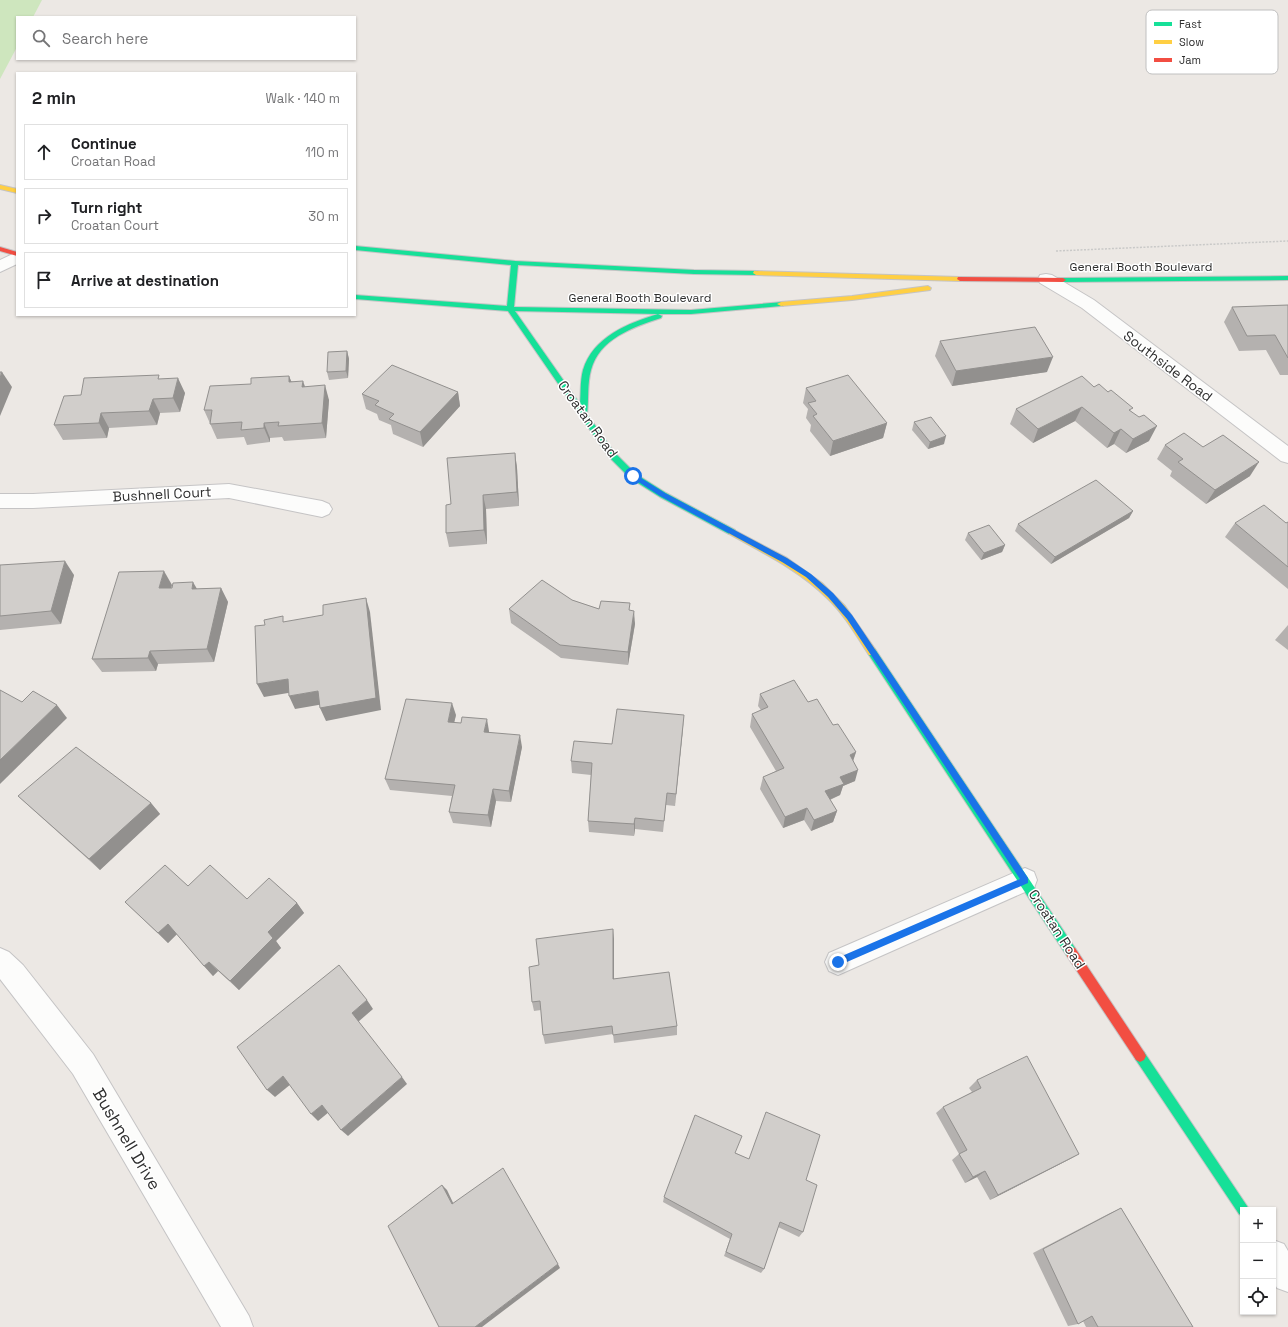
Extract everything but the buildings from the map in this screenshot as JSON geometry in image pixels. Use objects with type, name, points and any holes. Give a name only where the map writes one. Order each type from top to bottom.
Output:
[{"type":"main road","points":[[0,187],[16,191]]},
{"type":"main road","name":"General Booth Boulevard","points":[[356,248],[515,263],[694,272],[841,274],[995,280],[1288,278]]},
{"type":"main road","points":[[0,249],[16,254]]},
{"type":"main road","points":[[510,309],[515,263]]},
{"type":"main road","name":"General Booth Boulevard","points":[[356,297],[510,309],[691,312],[852,298],[995,280]]},
{"type":"main road","name":"Croatan Road","points":[[510,309],[611,454],[633,476],[662,495],[784,560],[808,576],[830,595],[849,617],[1242,1207]]},
{"type":"main road","points":[[583,414],[587,370],[596,352],[603,343],[628,327],[672,311]]},
{"type":"street","points":[[0,267],[16,258]]},
{"type":"street","name":"Southside Road","points":[[1046,279],[1088,304],[1288,456]]},
{"type":"street","name":"Bushnell Court","points":[[0,501],[33,501],[229,491],[322,509]]},
{"type":"street","points":[[838,962],[1025,880]]},
{"type":"street","name":"Bushnell Drive","points":[[0,961],[14,974],[83,1064],[238,1327]]},
{"type":"street","points":[[1276,1259],[1288,1277]]},
{"type":"green space","points":[[0,0],[42,0],[34,16],[16,16],[16,49],[0,79]]},
{"type":"traffic: fast","points":[[356,248],[515,263],[694,272],[756,273]]},
{"type":"traffic: fast","points":[[515,263],[510,309],[611,454],[633,476],[663,495],[732,532]]},
{"type":"traffic: fast","points":[[1063,280],[1288,278]]},
{"type":"traffic: fast","points":[[356,297],[510,309],[691,312],[781,304]]},
{"type":"traffic: fast","points":[[583,414],[587,370],[597,349],[605,341],[625,329],[658,316]]},
{"type":"traffic: fast","points":[[872,652],[1071,952]]},
{"type":"traffic: fast","points":[[1140,1056],[1241,1207]]},
{"type":"traffic: slow","points":[[0,187],[16,191]]},
{"type":"traffic: slow","points":[[756,273],[960,279]]},
{"type":"traffic: slow","points":[[781,304],[852,298],[928,288]]},
{"type":"traffic: slow","points":[[732,532],[784,560],[819,585],[842,608],[872,652]]},
{"type":"traffic: jam","points":[[0,249],[16,254]]},
{"type":"traffic: jam","points":[[960,279],[1063,280]]},
{"type":"traffic: jam","points":[[1071,952],[1140,1056]]},
{"type":"route","points":[[633,476],[662,495],[784,560],[808,576],[830,595],[849,617],[1025,880],[838,962]]}]
